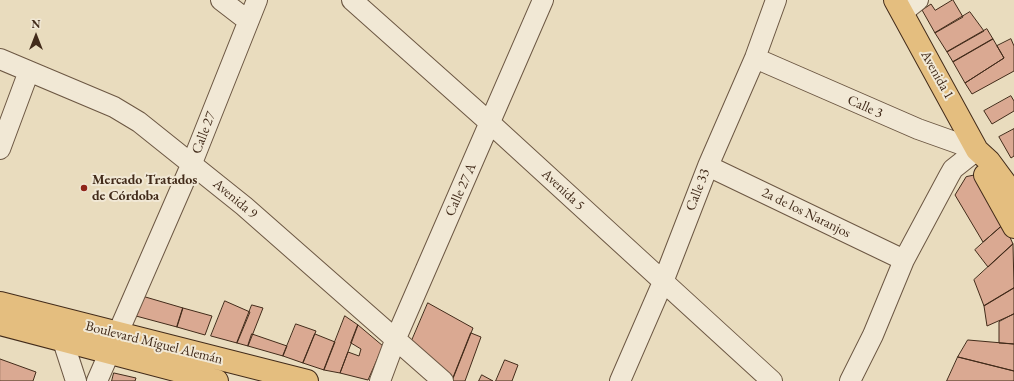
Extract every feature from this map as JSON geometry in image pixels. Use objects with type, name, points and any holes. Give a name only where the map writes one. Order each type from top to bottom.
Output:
[{"type":"main road","name":"Avenida 1","points":[[905,4],[977,150]]},
{"type":"main road","points":[[977,150],[989,161],[1014,195]]},
{"type":"main road","points":[[977,150],[980,166],[1014,227]]},
{"type":"main road","name":"Boulevard Miguel Alemán","points":[[0,303],[216,381]]},
{"type":"main road","name":"Boulevard Miguel Alemán","points":[[0,324],[63,341],[113,343],[308,381]]},
{"type":"street","points":[[221,0],[248,20]]},
{"type":"street","name":"Calle 27","points":[[97,381],[192,163],[257,0]]},
{"type":"street","name":"Avenida 5","points":[[352,0],[490,123],[662,282],[772,381]]},
{"type":"street","name":"Calle 27 A","points":[[380,381],[396,338],[543,0]]},
{"type":"street","name":"Calle 33","points":[[620,381],[662,282],[708,166],[755,58],[776,0]]},
{"type":"street","name":"Calle 3","points":[[755,58],[918,129],[977,150]]},
{"type":"street","name":"Avenida 9","points":[[0,60],[114,107],[139,122],[192,163],[396,338],[443,381]]},
{"type":"street","points":[[0,149],[29,72]]},
{"type":"street","points":[[850,381],[873,335],[904,260],[953,169],[977,150]]},
{"type":"street","name":"2a de los Naranjos","points":[[708,166],[904,260]]},
{"type":"street","points":[[63,341],[76,381]]},
{"type":"building","points":[[953,0],[963,17],[935,33],[922,10],[931,4],[935,10]]},
{"type":"building","points":[[970,12],[984,31],[947,52],[935,33]]},
{"type":"building","points":[[987,29],[993,39],[953,62],[947,52]]},
{"type":"building","points":[[993,39],[1004,58],[965,83],[953,62]]},
{"type":"building","points":[[1011,39],[1014,46],[1014,71],[972,94],[965,83],[1004,58],[997,46]]},
{"type":"building","points":[[1011,96],[1014,101],[1014,111],[992,124],[984,111]]},
{"type":"building","points":[[1014,129],[1014,156],[1011,158],[999,137]]},
{"type":"building","points":[[976,175],[1004,224],[983,242],[955,195],[966,177]]},
{"type":"building","points":[[1004,224],[1013,244],[988,267],[975,250]]},
{"type":"building","points":[[1013,244],[1014,288],[984,306],[974,280]]},
{"type":"building","points":[[1014,288],[1014,314],[987,326],[984,306]]},
{"type":"building","points":[[142,296],[183,308],[177,327],[136,316]]},
{"type":"building","points":[[225,301],[250,312],[237,343],[211,336]]},
{"type":"building","points":[[428,303],[473,328],[452,381],[410,345]]},
{"type":"building","points":[[252,305],[263,308],[248,346],[237,343]]},
{"type":"building","points":[[183,308],[212,316],[205,335],[177,327]]},
{"type":"building","points":[[1014,314],[1014,344],[999,343],[999,322]]},
{"type":"building","points":[[345,316],[358,325],[340,373],[324,370]]},
{"type":"building","points":[[296,324],[316,331],[303,363],[283,356]]},
{"type":"building","points":[[358,325],[383,346],[368,380],[340,373],[348,352],[359,356],[361,349],[351,343]]},
{"type":"building","points":[[471,333],[481,337],[465,381],[452,381]]},
{"type":"building","points":[[252,334],[287,346],[283,356],[248,346]]},
{"type":"building","points":[[315,334],[335,342],[324,370],[303,363]]},
{"type":"building","points":[[968,340],[1014,344],[1014,371],[958,357]]},
{"type":"building","points":[[958,357],[1014,371],[1014,381],[947,381]]},
{"type":"building","points":[[0,359],[36,372],[33,381],[0,381]]},
{"type":"building","points":[[505,360],[518,365],[512,381],[496,381]]},
{"type":"building","points":[[114,373],[136,378],[135,381],[112,381]]},
{"type":"building","points":[[482,375],[493,381],[479,381]]},
{"type":"place","name":"Mercado Tratados de Córdoba","points":[[84,188]]}]
